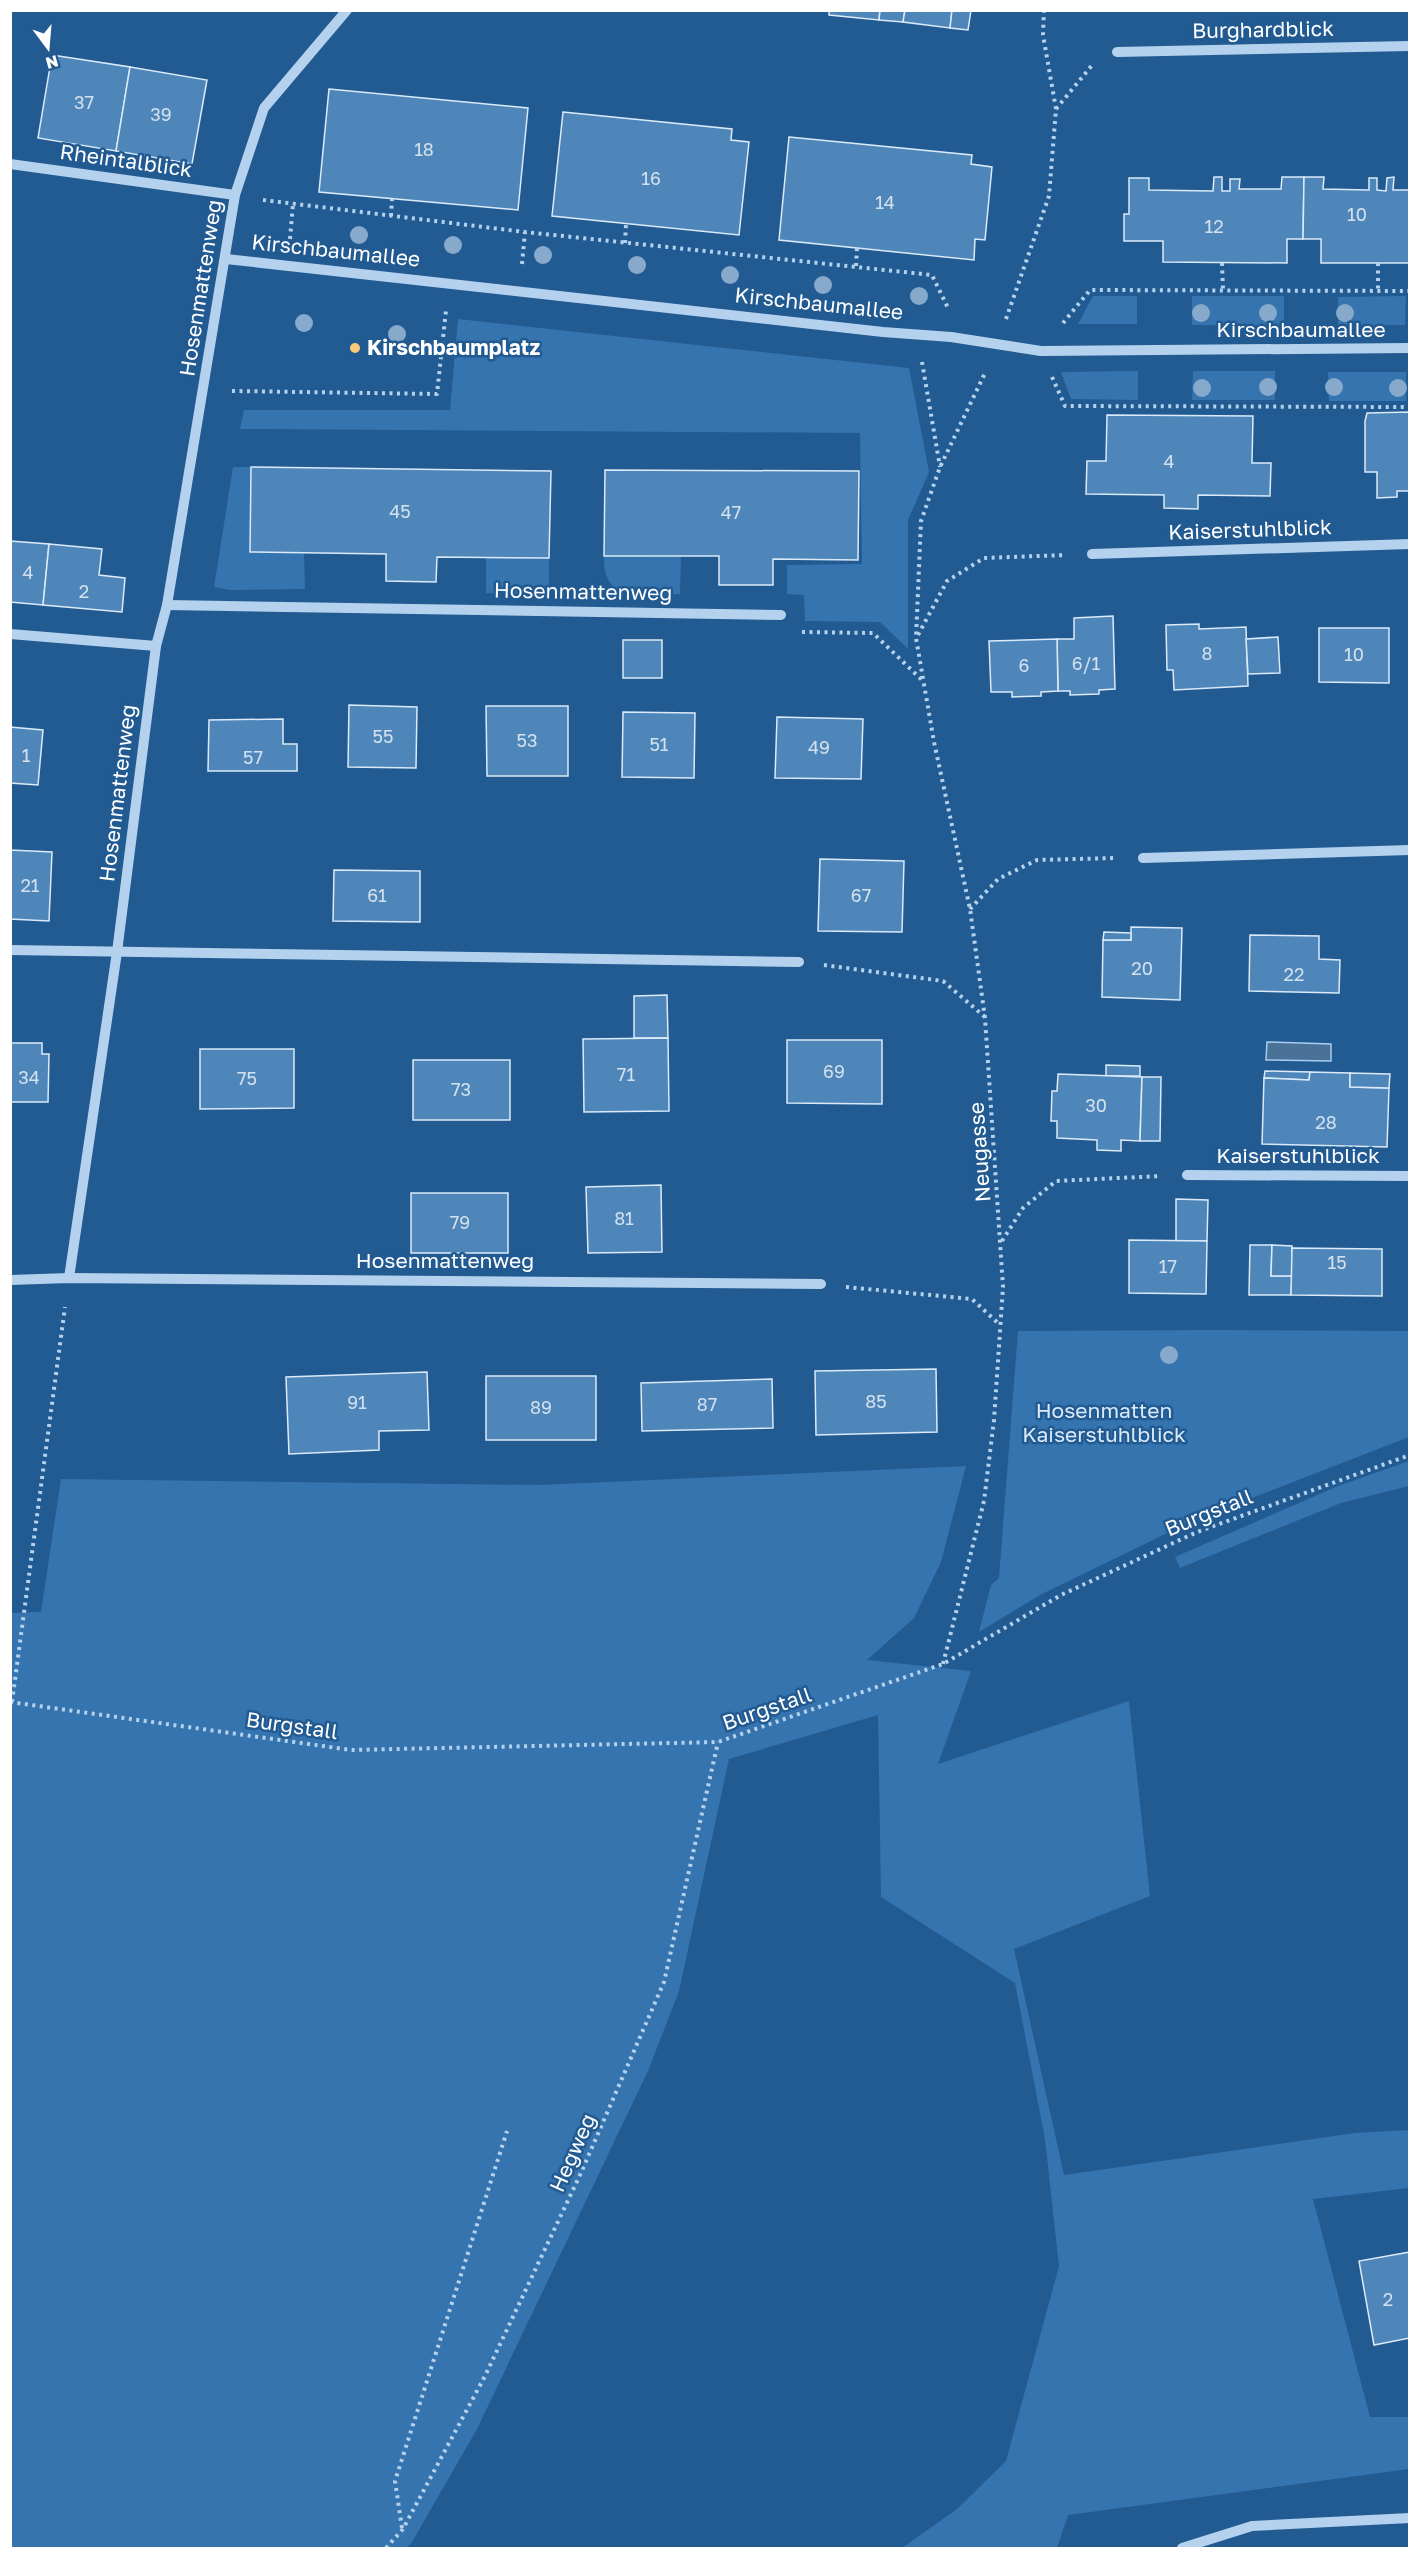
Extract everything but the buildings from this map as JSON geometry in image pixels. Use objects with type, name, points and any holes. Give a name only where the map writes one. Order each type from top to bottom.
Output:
[{"type":"street","name":"Hosenmattenweg","points":[[69,1278],[117,952],[156,646],[167,605],[235,195],[264,108],[347,10]]},
{"type":"street","name":"Burghardblick","points":[[1117,52],[1410,46]]},
{"type":"street","name":"Rheintalblick","points":[[10,164],[235,195]]},
{"type":"street","name":"Kirschbaumallee","points":[[226,259],[951,337],[1041,351],[1410,348]]},
{"type":"street","name":"Kaiserstuhlblick","points":[[1092,554],[1410,544]]},
{"type":"street","name":"Hosenmattenweg","points":[[167,605],[782,615]]},
{"type":"street","points":[[10,634],[156,646]]},
{"type":"street","points":[[1143,858],[1410,850]]},
{"type":"street","points":[[10,950],[799,962]]},
{"type":"street","name":"Kaiserstuhlblick","points":[[1187,1174],[1410,1176]]},
{"type":"street","name":"Hosenmattenweg","points":[[10,1280],[69,1278],[821,1284]]},
{"type":"street","points":[[1182,2548],[1252,2526],[1410,2518]]},
{"type":"path","points":[[1056,109],[1091,66],[1117,52]]},
{"type":"path","points":[[235,195],[625,243],[932,275],[949,309],[951,337]]},
{"type":"path","points":[[391,216],[392,199]]},
{"type":"path","points":[[625,243],[626,224]]},
{"type":"path","points":[[856,266],[857,248]]},
{"type":"path","points":[[1222,262],[1223,290]]},
{"type":"path","points":[[1378,263],[1378,290]]},
{"type":"path","points":[[204,388],[247,393],[437,394],[449,282]]},
{"type":"path","points":[[1410,291],[1090,290],[1041,351],[1065,406],[1410,407]]},
{"type":"path","points":[[917,334],[940,467]]},
{"type":"path","name":"Neugasse","points":[[943,1664],[984,1501],[994,1420],[1003,1287],[985,1018],[970,909],[934,742],[916,638],[947,581],[984,558],[1092,554]]},
{"type":"path","points":[[782,615],[798,632],[873,633],[923,681]]},
{"type":"path","points":[[970,909],[998,879],[1037,860],[1143,858]]},
{"type":"path","points":[[799,962],[943,981],[985,1018]]},
{"type":"path","points":[[1001,1242],[1023,1208],[1056,1182],[1187,1174]]},
{"type":"path","points":[[11,1702],[69,1278]]},
{"type":"path","points":[[821,1284],[972,1299],[1000,1325]]},
{"type":"path","name":"Burgstall","points":[[11,1702],[351,1750],[718,1742],[943,1664],[1061,1595],[1197,1532],[1410,1455]]},
{"type":"path","name":"Hegweg","points":[[386,2548],[402,2529],[495,2355],[580,2175],[664,1982],[718,1742]]},
{"type":"path","points":[[402,2529],[395,2481],[507,2131]]},
{"type":"green space","points":[[1093,296],[1137,296],[1137,324],[1078,324]]},
{"type":"green space","points":[[1192,296],[1284,296],[1284,326],[1192,325]]},
{"type":"green space","points":[[1406,296],[1405,325],[1338,326],[1338,297]]},
{"type":"green space","points":[[458,319],[909,368],[929,472],[908,520],[908,649],[880,622],[805,621],[804,595],[787,594],[787,565],[862,564],[860,433],[240,429],[244,410],[450,410]]},
{"type":"green space","points":[[1138,371],[1138,400],[1071,399],[1061,372]]},
{"type":"green space","points":[[1193,371],[1275,371],[1275,400],[1192,400]]},
{"type":"green space","points":[[1328,372],[1406,372],[1406,401],[1329,401]]},
{"type":"green space","points":[[233,467],[251,467],[250,552],[304,553],[305,589],[229,590],[214,587]]},
{"type":"green space","points":[[604,556],[681,557],[680,594],[640,595],[618,590],[610,583],[605,572]]},
{"type":"green space","points":[[486,557],[549,558],[549,594],[486,593]]},
{"type":"green space","name":"Hosenmatten Kaiserstuhlblick","points":[[1018,1331],[1409,1331],[1409,1437],[1190,1522],[1040,1595],[979,1632],[991,1585],[999,1578]]},
{"type":"green space","points":[[1409,1461],[1409,1486],[1341,1503],[1180,1568],[1175,1557],[1338,1486]]},
{"type":"green space","points":[[966,1466],[941,1562],[914,1618],[867,1660],[971,1671],[938,1764],[1129,1701],[1150,1896],[1014,1949],[1064,2175],[1355,2133],[1409,2130],[1409,2188],[1313,2199],[1370,2417],[1409,2417],[1409,2469],[1068,2515],[1057,2548],[902,2548],[957,2509],[1006,2461],[1059,2266],[1045,2139],[1015,1983],[881,1897],[878,1715],[729,1759],[679,1991],[648,2071],[477,2429],[412,2542],[406,2548],[11,2548],[10,1613],[41,1612],[61,1479],[539,1485]]},
{"type":"shaded area","points":[[1267,1042],[1331,1044],[1331,1061],[1266,1060]]},
{"type":"place","name":"Kirschbaumplatz","points":[[355,348]]}]
